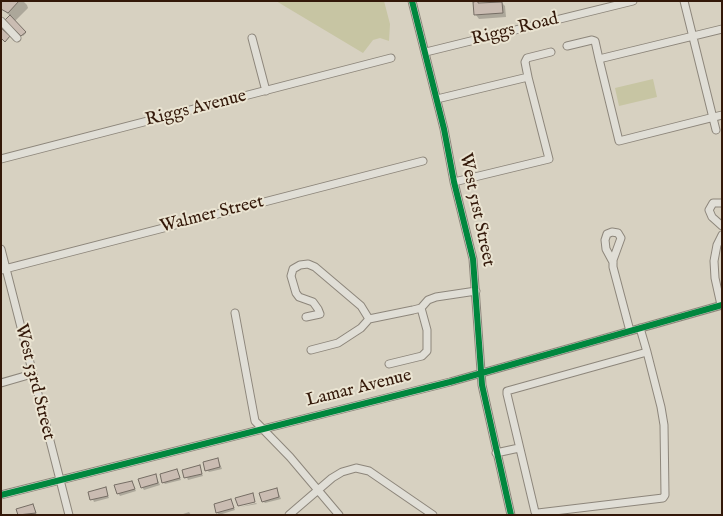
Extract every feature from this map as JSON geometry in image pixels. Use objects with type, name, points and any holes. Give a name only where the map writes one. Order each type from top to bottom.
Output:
[{"type":"street","name":"West 51st Street","points":[[412,1],[426,52],[473,259],[481,373],[486,411],[511,515]]},
{"type":"street","name":"Riggs Road","points":[[426,52],[633,1]]},
{"type":"street","points":[[685,2],[716,130]]},
{"type":"street","points":[[1,21],[17,38]]},
{"type":"street","points":[[599,59],[722,29]]},
{"type":"street","points":[[252,38],[266,91]]},
{"type":"street","points":[[567,46],[592,40],[595,42],[620,141],[722,115]]},
{"type":"street","points":[[454,182],[549,159],[525,62],[527,58],[551,52]]},
{"type":"street","name":"Riggs Avenue","points":[[1,159],[391,58]]},
{"type":"street","points":[[437,99],[528,77]]},
{"type":"street","name":"Walmer Street","points":[[4,269],[423,161]]},
{"type":"street","points":[[722,203],[713,203],[709,210],[712,217],[722,226]]},
{"type":"street","points":[[722,235],[717,245],[714,262],[715,278],[722,305]]},
{"type":"street","name":"West 53rd Street","points":[[1,249],[4,269],[69,515]]},
{"type":"street","points":[[613,262],[630,331]]},
{"type":"street","points":[[306,317],[320,314],[312,302],[299,297],[291,276],[293,269],[300,265],[308,264],[315,267],[360,306],[369,319]]},
{"type":"street","points":[[311,350],[338,344],[361,328],[369,319],[421,308],[428,300],[436,297],[476,292]]},
{"type":"street","name":"Lamar Avenue","points":[[1,495],[481,373],[722,305]]},
{"type":"street","points":[[389,364],[422,356],[427,350],[427,330],[421,308]]},
{"type":"street","points":[[235,313],[254,419],[339,515]]},
{"type":"street","points":[[640,328],[647,352],[661,407],[664,425],[665,495],[663,498],[538,514],[535,512],[507,391],[647,352]]},
{"type":"street","points":[[1,383],[32,374]]},
{"type":"street","points":[[496,453],[519,448]]},
{"type":"street","points":[[289,515],[342,472],[356,468],[369,471],[433,515]]},
{"type":"shaded area","points":[[276,1],[384,1],[390,24],[389,41],[380,38],[373,40],[363,53]]},
{"type":"shaded area","points":[[653,79],[657,97],[619,106],[615,88]]},
{"type":"building","points":[[1,1],[19,1],[8,13],[1,9]]},
{"type":"building","points":[[478,1],[478,3],[502,2],[503,13],[474,15],[473,2]]},
{"type":"building","points":[[10,15],[26,32],[21,36],[5,20]]},
{"type":"building","points":[[1,28],[10,36],[5,42],[1,38]]},
{"type":"building","points":[[218,458],[220,467],[205,471],[203,462]]},
{"type":"building","points":[[200,465],[202,474],[184,478],[182,470]]},
{"type":"building","points":[[177,469],[180,478],[162,483],[160,474]]},
{"type":"building","points":[[156,474],[158,483],[141,488],[138,479]]},
{"type":"building","points":[[132,481],[135,489],[117,494],[114,485]]},
{"type":"building","points":[[106,487],[108,496],[90,500],[88,492]]},
{"type":"building","points":[[277,488],[279,497],[262,502],[259,493]]},
{"type":"building","points":[[253,493],[255,502],[238,506],[235,498]]},
{"type":"building","points":[[231,499],[234,508],[216,513],[214,504]]},
{"type":"building","points":[[33,504],[36,513],[18,515],[16,509]]},
{"type":"cycle path","points":[[412,1],[444,129],[454,182],[473,259],[482,385],[511,515]]},
{"type":"cycle path","points":[[1,495],[450,382],[722,305]]}]
